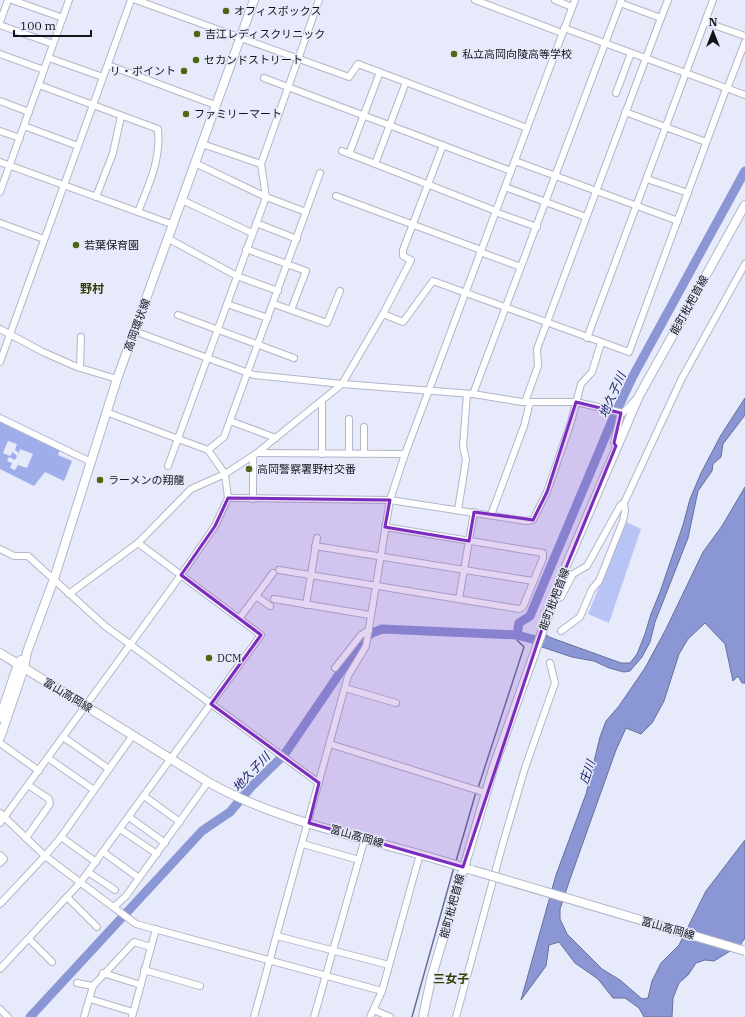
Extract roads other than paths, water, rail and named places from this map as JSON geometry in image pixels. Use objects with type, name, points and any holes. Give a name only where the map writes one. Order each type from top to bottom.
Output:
[{"type":"main road","name":"高岡環状線","points":[[0,718],[2,702],[27,652],[54,579],[89,461],[117,379],[169,239],[254,0]]},
{"type":"main road","name":"能町枇杷首線","points":[[423,1017],[458,866],[479,791],[532,658],[552,601],[616,446],[639,396],[745,205]]},
{"type":"main road","name":"富山高岡線","points":[[0,653],[208,782],[250,802],[309,823],[420,854],[745,951]]},
{"type":"main road","name":"高岡環状線","points":[[0,738],[21,666]]},
{"type":"street","points":[[8,0],[0,24],[53,44]]},
{"type":"street","points":[[12,0],[63,18]]},
{"type":"street","points":[[0,192],[69,0]]},
{"type":"street","points":[[0,362],[131,0]]},
{"type":"street","points":[[136,0],[349,77],[358,64],[528,128]]},
{"type":"street","points":[[168,466],[266,197],[261,164],[319,0]]},
{"type":"street","points":[[475,0],[563,31],[605,43],[745,95]]},
{"type":"street","points":[[554,0],[572,7]]},
{"type":"street","points":[[256,1017],[348,676],[366,646],[390,500],[428,391],[528,128],[574,0]]},
{"type":"street","points":[[491,515],[524,426],[528,402],[538,366],[537,348],[668,0]]},
{"type":"street","points":[[587,338],[713,0]]},
{"type":"street","points":[[458,510],[466,460],[463,446],[470,394],[506,308],[621,2],[661,18]]},
{"type":"street","points":[[705,22],[745,36]]},
{"type":"street","points":[[383,314],[403,322],[433,281],[629,352],[706,142],[745,42]]},
{"type":"street","points":[[616,93],[631,53]]},
{"type":"street","points":[[0,54],[44,70]]},
{"type":"street","points":[[49,58],[103,77]]},
{"type":"street","points":[[108,65],[216,105]]},
{"type":"street","points":[[349,154],[380,72]]},
{"type":"street","points":[[264,78],[364,114],[511,171]]},
{"type":"street","points":[[375,164],[406,82]]},
{"type":"street","points":[[39,85],[158,129],[160,147],[152,178],[138,212]]},
{"type":"street","points":[[0,101],[29,112]]},
{"type":"street","points":[[625,112],[706,142]]},
{"type":"street","points":[[96,198],[113,153],[121,116]]},
{"type":"street","points":[[24,126],[78,146]]},
{"type":"street","points":[[0,131],[20,138]]},
{"type":"street","points":[[202,144],[261,164]]},
{"type":"street","points":[[69,594],[138,543],[182,496],[224,474],[255,455],[322,402],[342,384],[383,314],[411,260],[403,256],[403,250],[443,145]]},
{"type":"street","points":[[342,152],[536,227]]},
{"type":"street","points":[[515,161],[678,221]]},
{"type":"street","points":[[0,162],[174,225]]},
{"type":"street","points":[[195,164],[266,197],[306,212]]},
{"type":"street","points":[[208,450],[224,437],[274,304],[320,173]]},
{"type":"street","points":[[647,178],[688,193]]},
{"type":"street","points":[[505,187],[586,218]]},
{"type":"street","points":[[336,196],[413,224],[521,267]]},
{"type":"street","points":[[182,200],[252,233]]},
{"type":"street","points":[[0,223],[44,239]]},
{"type":"street","points":[[256,223],[297,239]]},
{"type":"street","points":[[169,239],[237,276],[278,291]]},
{"type":"street","points":[[246,249],[306,271],[291,310]]},
{"type":"street","points":[[552,601],[561,597],[573,574],[587,566],[620,506],[624,503],[682,378],[745,264]]},
{"type":"street","points":[[274,304],[327,323],[340,291]]},
{"type":"street","points":[[227,304],[268,318]]},
{"type":"street","points":[[178,315],[294,358]]},
{"type":"street","points":[[0,329],[43,352],[80,368],[117,379]]},
{"type":"street","points":[[134,331],[248,373],[342,384],[470,394],[528,402],[576,402],[621,413]]},
{"type":"street","points":[[80,368],[81,337]]},
{"type":"street","points":[[228,498],[390,500],[526,521],[533,520],[547,492],[571,422],[582,384],[592,372],[601,343]]},
{"type":"street","points":[[616,446],[614,443],[621,413],[639,396]]},
{"type":"street","points":[[322,402],[322,454]]},
{"type":"street","points":[[0,823],[2,815],[39,771],[180,576],[215,526],[228,498],[224,474],[208,450],[106,412]]},
{"type":"street","points":[[0,418],[89,461]]},
{"type":"street","points":[[349,419],[349,454]]},
{"type":"street","points":[[230,422],[276,438]]},
{"type":"street","points":[[364,427],[364,454]]},
{"type":"street","points":[[255,455],[405,454]]},
{"type":"street","points":[[253,499],[255,455]]},
{"type":"street","points":[[562,631],[580,617],[592,589],[599,581],[623,520],[625,511],[624,503]]},
{"type":"street","points":[[459,599],[474,512]]},
{"type":"street","points":[[279,570],[520,609],[523,607],[543,553],[385,527]]},
{"type":"street","points":[[306,605],[317,538]]},
{"type":"street","points":[[0,969],[80,883],[172,759],[261,635],[180,576],[138,543]]},
{"type":"street","points":[[315,546],[533,581]]},
{"type":"street","points":[[0,549],[14,556],[28,556],[105,626],[319,782]]},
{"type":"street","points":[[239,619],[273,573]]},
{"type":"street","points":[[256,596],[270,606]]},
{"type":"street","points":[[274,599],[370,615]]},
{"type":"street","points":[[335,668],[361,635],[369,631]]},
{"type":"street","points":[[456,1017],[525,768],[555,683],[550,663]]},
{"type":"street","points":[[345,688],[396,703]]},
{"type":"street","points":[[0,904],[61,837],[133,735]]},
{"type":"street","points":[[63,737],[109,769]]},
{"type":"street","points":[[0,743],[39,771]]},
{"type":"street","points":[[330,744],[479,791]]},
{"type":"street","points":[[48,758],[94,790]]},
{"type":"street","points":[[116,908],[157,854],[208,782]]},
{"type":"street","points":[[26,838],[50,804],[49,799],[28,785]]},
{"type":"street","points":[[144,796],[180,822]]},
{"type":"street","points":[[2,815],[45,856],[136,924],[382,991]]},
{"type":"street","points":[[129,817],[165,843]]},
{"type":"street","points":[[120,829],[157,854]]},
{"type":"street","points":[[61,837],[96,862]]},
{"type":"street","points":[[314,1017],[365,838]]},
{"type":"street","points":[[303,844],[359,860]]},
{"type":"street","points":[[103,852],[139,878]]},
{"type":"street","points":[[370,1017],[382,991],[420,854]]},
{"type":"street","points":[[0,855],[4,859],[0,863]]},
{"type":"street","points":[[88,872],[115,890]]},
{"type":"street","points":[[67,897],[97,927]]},
{"type":"street","points":[[90,999],[132,1015],[156,929]]},
{"type":"street","points":[[277,936],[389,965]]},
{"type":"street","points":[[29,939],[52,962]]},
{"type":"street","points":[[84,1017],[93,986],[104,973],[134,942],[151,947]]},
{"type":"street","points":[[144,970],[200,986]]},
{"type":"street","points":[[104,973],[141,985]]},
{"type":"street","points":[[77,983],[93,986]]},
{"type":"street","points":[[0,1009],[8,1017]]},
{"type":"street","points":[[374,1010],[390,1017]]},
{"type":"waterway","name":"地久子川","points":[[517,635],[519,623],[530,616],[614,416],[633,376],[745,171]]},
{"type":"waterway","name":"地久子川","points":[[30,1017],[202,831],[230,812],[251,787],[284,755],[363,639],[382,629],[517,635],[555,645]]},
{"type":"waterway","points":[[478,788],[524,647],[517,640],[517,635]]},
{"type":"waterway","points":[[456,861],[476,792]]},
{"type":"waterway","points":[[412,1017],[454,867]]},
{"type":"place","name":"オフィスボックス","points":[[226,11]]},
{"type":"place","name":"吉江レディスクリニック","points":[[197,34]]},
{"type":"place","name":"私立高岡向陵高等学校","points":[[454,54]]},
{"type":"place","name":"セカンドストリート","points":[[196,60]]},
{"type":"place","name":"リ・ポイント","points":[[184,71]]},
{"type":"place","name":"ファミリーマート","points":[[186,114]]},
{"type":"place","name":"若葉保育園","points":[[76,245]]},
{"type":"place","name":"高岡警察署野村交番","points":[[249,469]]},
{"type":"place","name":"ラーメンの翔龍","points":[[100,480]]},
{"type":"place","name":"DCM","points":[[209,658]]},
{"type":"district","name":"野村","points":[[92,288]]},
{"type":"district","name":"三女子","points":[[451,978]]},
{"type":"water label","name":"庄川","points":[[587,772]]}]
